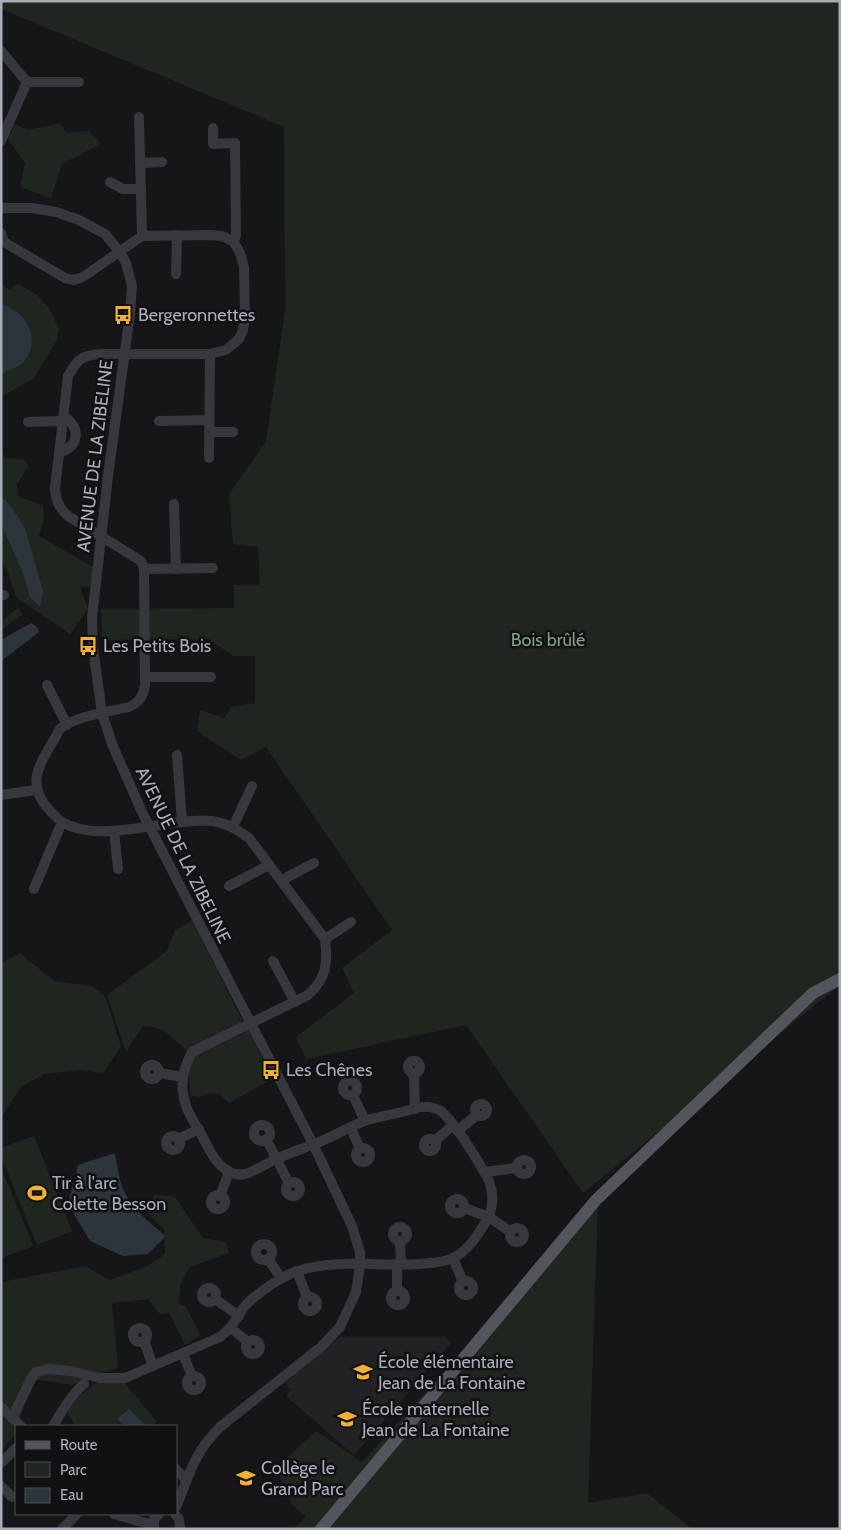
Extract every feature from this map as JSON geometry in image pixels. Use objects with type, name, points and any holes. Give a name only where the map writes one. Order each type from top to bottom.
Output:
[{"type":"main road","points":[[321,1529],[596,1200],[814,993],[840,979]]},
{"type":"street","points":[[1,51],[27,82]]},
{"type":"street","points":[[27,82],[79,82]]},
{"type":"street","points":[[1,140],[27,82]]},
{"type":"street","points":[[139,117],[142,236]]},
{"type":"street","points":[[213,128],[213,144],[235,143],[236,235],[234,242]]},
{"type":"street","points":[[140,163],[162,162]]},
{"type":"street","points":[[110,182],[123,189],[140,189]]},
{"type":"street","name":"AVENUE DE LA ZIBELINE","points":[[1,208],[32,208],[56,212],[79,220],[105,234],[120,252],[126,263],[132,286],[130,316],[101,538],[92,627],[102,714],[126,779],[313,1144],[352,1226],[360,1252],[356,1292],[340,1327],[321,1347],[220,1427],[209,1438],[195,1459],[178,1502]]},
{"type":"street","points":[[1,233],[4,242],[65,278],[74,280],[83,277],[142,236],[222,236],[234,242],[244,267],[245,318],[243,330],[239,339],[226,350],[210,354],[124,353],[88,355],[78,360],[68,376],[55,488],[56,501],[68,516],[141,561],[144,569],[145,677],[143,696],[137,703],[102,714],[74,720],[60,728],[42,761],[37,774],[36,790],[44,803],[62,822],[92,830],[114,831],[182,821],[213,821],[233,827],[249,838],[325,939],[327,956],[325,972],[318,986],[308,995],[192,1052],[182,1077],[184,1101],[191,1118],[222,1166],[229,1172],[246,1174],[365,1121],[428,1107],[440,1110],[455,1128],[485,1172],[493,1196],[489,1217],[472,1243],[453,1258],[432,1263],[318,1266],[297,1271],[281,1278],[256,1296],[240,1312],[231,1328],[213,1341],[125,1378],[100,1378],[71,1371],[49,1369],[36,1372],[30,1379],[14,1413]]},
{"type":"street","points":[[176,235],[176,274]]},
{"type":"street","points":[[209,458],[210,354]]},
{"type":"street","points":[[28,422],[63,418],[72,423],[76,433],[74,444],[59,454]]},
{"type":"street","points":[[159,421],[209,420]]},
{"type":"street","points":[[209,432],[233,432]]},
{"type":"street","points":[[174,504],[176,569]]},
{"type":"street","points":[[144,569],[213,568]]},
{"type":"street","points":[[145,677],[211,677]]},
{"type":"street","points":[[47,685],[67,725]]},
{"type":"street","points":[[176,755],[182,821]]},
{"type":"street","points":[[233,827],[252,786]]},
{"type":"street","points":[[1,795],[36,790]]},
{"type":"street","points":[[34,889],[62,822]]},
{"type":"street","points":[[114,831],[118,869]]},
{"type":"street","points":[[282,880],[314,863]]},
{"type":"street","points":[[229,886],[269,865]]},
{"type":"street","points":[[325,939],[351,922]]},
{"type":"street","points":[[273,961],[295,1002]]},
{"type":"street","points":[[159,1073],[182,1077]]},
{"type":"street","points":[[414,1073],[415,1109]]},
{"type":"street","points":[[353,1095],[365,1121]]},
{"type":"street","points":[[434,1141],[477,1115]]},
{"type":"street","points":[[191,1118],[204,1123],[207,1131],[205,1140]]},
{"type":"street","points":[[351,1128],[360,1149]]},
{"type":"street","points":[[178,1139],[199,1130]]},
{"type":"street","points":[[266,1139],[289,1183]]},
{"type":"street","points":[[485,1172],[517,1168]]},
{"type":"street","points":[[220,1196],[229,1172]]},
{"type":"street","points":[[464,1208],[489,1217],[511,1232]]},
{"type":"street","points":[[397,1291],[400,1241]]},
{"type":"street","points":[[453,1258],[463,1282]]},
{"type":"street","points":[[268,1259],[281,1278]]},
{"type":"street","points":[[297,1271],[307,1297]]},
{"type":"street","points":[[215,1299],[239,1316]]},
{"type":"street","points":[[231,1328],[248,1342]]},
{"type":"street","points":[[144,1341],[153,1366]]},
{"type":"street","points":[[183,1354],[192,1376]]},
{"type":"street","points":[[55,1425],[63,1409],[84,1384]]},
{"type":"street","points":[[1,1407],[14,1413],[20,1425]]},
{"type":"street","points":[[1,1464],[15,1449]]},
{"type":"street","points":[[178,1471],[186,1480]]},
{"type":"street","points":[[1,1486],[12,1497]]},
{"type":"street","points":[[62,1529],[76,1515]]},
{"type":"street","points":[[117,1515],[153,1527],[154,1519],[158,1515]]},
{"type":"street","points":[[176,1515],[179,1519],[180,1529]]},
{"type":"shaded area","points":[[339,1337],[445,1337],[451,1343],[354,1455],[286,1396],[291,1390],[285,1383]]},
{"type":"green space","name":"Bois brûlé","points":[[1,1],[840,1],[840,985],[583,1193],[466,1025],[306,1059],[296,1037],[354,993],[342,968],[392,930],[266,747],[241,760],[197,731],[200,710],[224,718],[231,707],[255,703],[255,656],[233,656],[209,639],[102,640],[101,609],[234,608],[234,585],[260,585],[258,547],[233,544],[229,494],[266,441],[285,311],[284,127],[1,9]]},
{"type":"green space","points":[[60,123],[66,133],[89,131],[101,144],[62,164],[51,198],[20,187],[25,163],[8,139],[15,124],[28,130]]},
{"type":"green space","points":[[1,283],[9,290],[18,284],[36,294],[49,308],[59,329],[57,340],[33,379],[1,397]]},
{"type":"green space","points":[[1,442],[4,458],[23,459],[29,466],[17,484],[18,496],[43,505],[44,519],[39,536],[93,567],[91,586],[80,587],[88,609],[70,634],[16,597],[7,569],[1,560]]},
{"type":"green space","points":[[18,608],[23,614],[1,630],[1,621]]},
{"type":"green space","points":[[192,920],[244,1024],[189,1052],[164,1031],[143,1026],[126,1052],[107,995],[167,951],[175,930]]},
{"type":"green space","points":[[20,953],[54,981],[92,986],[105,996],[121,1046],[103,1073],[81,1070],[44,1074],[20,1088],[1,1118],[1,963]]},
{"type":"green space","points":[[249,1030],[272,1079],[229,1103],[220,1094],[211,1093],[198,1097],[190,1095],[189,1071],[195,1056]]},
{"type":"green space","name":"Tir à l'arc Colette Besson","points":[[34,1136],[72,1231],[37,1245],[1,1156],[1,1148]]},
{"type":"green space","points":[[1,1167],[33,1246],[1,1258]]},
{"type":"green space","points":[[155,1194],[175,1197],[203,1238],[226,1242],[229,1253],[190,1267],[181,1283],[178,1303],[186,1307],[200,1335],[185,1345],[169,1313],[160,1314],[148,1299],[112,1303],[118,1367],[72,1385],[33,1379],[18,1425],[15,1425],[15,1435],[1,1451],[1,1282],[85,1266],[110,1280],[148,1266],[165,1254],[164,1230],[144,1209]]},
{"type":"green space","points":[[598,1202],[588,1503],[647,1493],[692,1529],[295,1529],[306,1516],[292,1505],[276,1468],[316,1431],[362,1462]]},
{"type":"green space","points":[[97,1382],[124,1382],[157,1422],[154,1425],[74,1425],[67,1411],[75,1400]]},
{"type":"water","points":[[1,304],[10,307],[24,319],[31,334],[32,343],[30,351],[23,362],[1,374]]},
{"type":"water","points":[[1,496],[12,508],[25,528],[43,591],[40,607],[30,597],[23,573],[1,524]]},
{"type":"water","points":[[31,623],[37,627],[39,632],[1,661],[1,640]]},
{"type":"water","points":[[115,1153],[121,1183],[128,1199],[139,1213],[166,1236],[148,1254],[123,1256],[90,1241],[68,1204],[78,1165]]},
{"type":"water","points":[[129,1409],[145,1425],[123,1425],[117,1419]]},
{"type":"place","name":"Bergeronnettes","points":[[123,315]]},
{"type":"place","name":"Les Petits Bois","points":[[88,646]]},
{"type":"place","name":"Les Chênes","points":[[271,1070]]},
{"type":"place","name":"Tir à l'arc Colette Besson","points":[[37,1193]]},
{"type":"place","name":"École élémentaire Jean de La Fontaine","points":[[363,1372]]},
{"type":"place","name":"École maternelle Jean de La Fontaine","points":[[347,1419]]},
{"type":"place","name":"Collège le Grand Parc","points":[[246,1478]]}]
